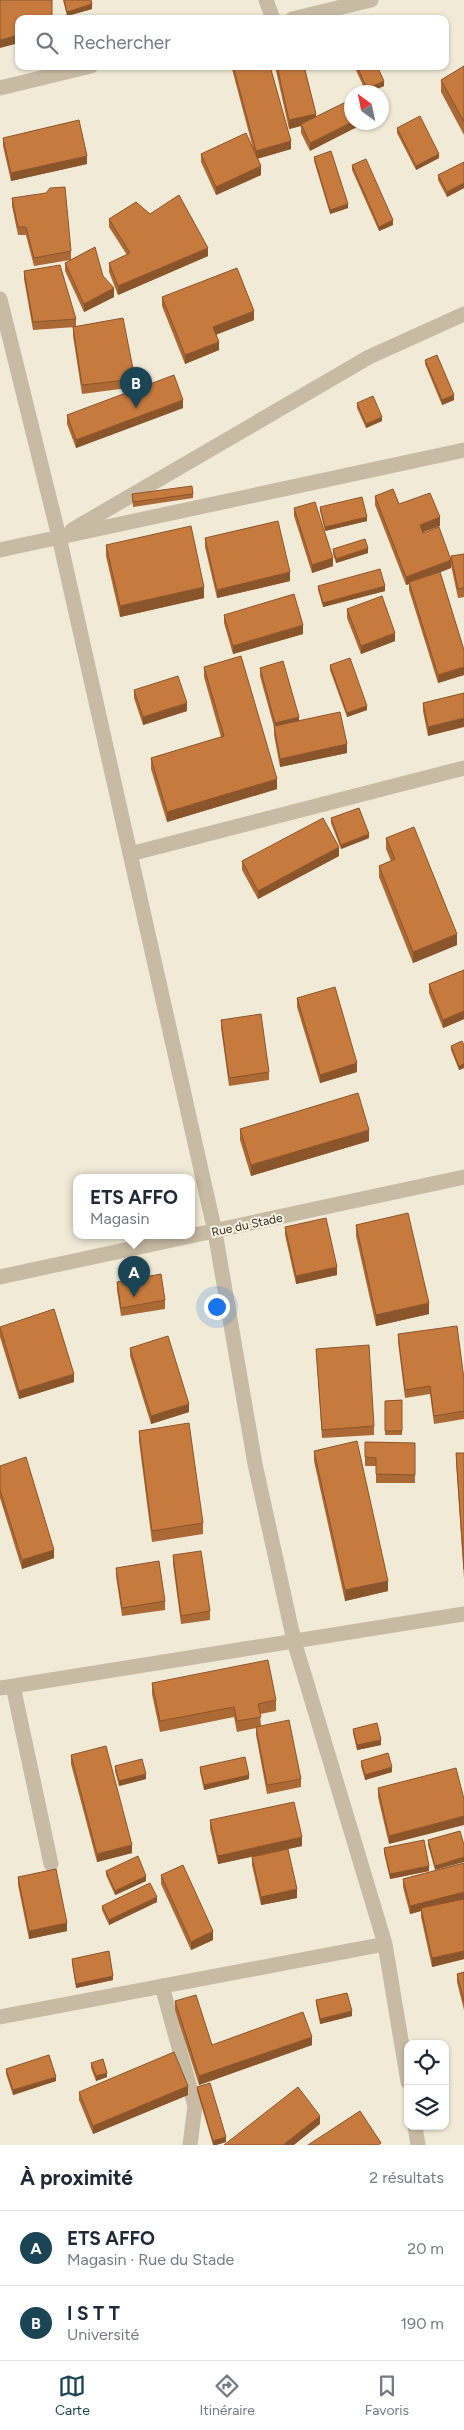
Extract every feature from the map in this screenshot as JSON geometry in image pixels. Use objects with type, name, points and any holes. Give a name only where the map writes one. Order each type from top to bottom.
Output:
[{"type":"street","points":[[266,0],[272,15]]},
{"type":"street","points":[[309,15],[371,0]]},
{"type":"street","points":[[0,88],[74,70]]},
{"type":"street","points":[[0,299],[59,537],[215,1232],[254,1464],[294,1641],[385,1944],[404,2058]]},
{"type":"street","points":[[59,537],[369,356],[464,314]]},
{"type":"street","points":[[0,550],[464,450]]},
{"type":"street","points":[[130,854],[464,768]]},
{"type":"street","name":"Rue du Stade","points":[[195,1236],[464,1177]]},
{"type":"street","name":"Rue du Stade","points":[[0,1277],[182,1239]]},
{"type":"street","points":[[51,1864],[6,1687],[464,1614]]},
{"type":"street","points":[[0,2017],[385,1944]]},
{"type":"street","points":[[162,1986],[196,2106],[190,2145]]},
{"type":"street","points":[[416,2130],[418,2145]]},
{"type":"building","points":[[0,0],[52,0],[52,15],[15,15],[15,36],[0,40]]},
{"type":"building","points":[[64,0],[91,0],[92,4],[67,12]]},
{"type":"building","points":[[464,66],[464,122],[441,80]]},
{"type":"building","points":[[234,70],[271,70],[291,141],[256,151]]},
{"type":"building","points":[[278,70],[305,70],[316,114],[289,120]]},
{"type":"building","points":[[359,70],[379,70],[384,81],[376,85],[365,85]]},
{"type":"building","points":[[344,103],[344,126],[310,143],[301,124]]},
{"type":"building","points":[[420,116],[439,154],[416,166],[397,128]]},
{"type":"building","points":[[79,120],[87,156],[11,173],[3,138]]},
{"type":"building","points":[[246,133],[261,166],[216,187],[201,154]]},
{"type":"building","points":[[331,151],[348,204],[330,210],[314,157]]},
{"type":"building","points":[[366,159],[393,220],[379,227],[352,165]]},
{"type":"building","points":[[464,162],[464,183],[447,192],[438,175]]},
{"type":"building","points":[[65,187],[71,251],[34,258],[26,227],[18,227],[12,198],[46,193],[50,188]]},
{"type":"building","points":[[179,195],[208,248],[118,286],[109,263],[130,253],[109,219],[136,202],[150,214]]},
{"type":"building","points":[[95,247],[103,276],[114,288],[84,304],[65,263]]},
{"type":"building","points":[[60,265],[76,319],[33,322],[24,271]]},
{"type":"building","points":[[237,268],[254,311],[213,327],[219,342],[185,355],[162,297]]},
{"type":"building","points":[[123,318],[135,379],[82,385],[73,327]]},
{"type":"building","points":[[437,355],[454,395],[442,400],[425,360]]},
{"type":"building","points":[[174,375],[183,400],[76,440],[67,415]]},
{"type":"building","points":[[373,396],[382,417],[366,424],[357,403]]},
{"type":"building","points":[[192,486],[193,494],[133,502],[132,494]]},
{"type":"building","points":[[393,489],[399,504],[430,493],[440,517],[420,525],[423,533],[439,527],[451,560],[406,577],[375,496]]},
{"type":"building","points":[[362,497],[367,517],[325,527],[320,507]]},
{"type":"building","points":[[315,502],[333,558],[312,565],[294,508]]},
{"type":"building","points":[[278,521],[290,572],[217,590],[205,538]]},
{"type":"building","points":[[191,526],[204,587],[120,606],[106,545]]},
{"type":"building","points":[[365,539],[368,548],[336,559],[333,549]]},
{"type":"building","points":[[464,554],[464,588],[458,589],[451,556]]},
{"type":"building","points":[[380,569],[385,586],[323,603],[318,586]]},
{"type":"building","points":[[440,572],[464,650],[464,667],[438,675],[409,582]]},
{"type":"building","points":[[294,594],[303,625],[233,646],[224,615]]},
{"type":"building","points":[[382,596],[395,633],[361,646],[347,609]]},
{"type":"building","points":[[241,656],[277,779],[167,812],[151,758],[224,736],[204,667]]},
{"type":"building","points":[[350,658],[367,706],[347,713],[330,665]]},
{"type":"building","points":[[283,661],[299,717],[275,723],[260,668]]},
{"type":"building","points":[[178,676],[187,703],[143,717],[134,690]]},
{"type":"building","points":[[464,693],[464,718],[428,727],[423,703]]},
{"type":"building","points":[[340,712],[347,744],[280,759],[274,726]]},
{"type":"building","points":[[359,808],[369,834],[341,845],[331,818]]},
{"type":"building","points":[[323,818],[339,847],[258,891],[242,861]]},
{"type":"building","points":[[414,827],[457,934],[413,952],[379,866],[395,859],[386,838]]},
{"type":"building","points":[[464,970],[464,1011],[443,1020],[429,984]]},
{"type":"building","points":[[335,987],[357,1063],[320,1075],[297,998]]},
{"type":"building","points":[[261,1014],[269,1072],[229,1078],[221,1020]]},
{"type":"building","points":[[462,1041],[464,1045],[464,1064],[459,1066],[451,1046]]},
{"type":"building","points":[[358,1093],[369,1130],[251,1165],[240,1129]]},
{"type":"building","points":[[408,1213],[429,1303],[376,1315],[356,1225]]},
{"type":"building","points":[[326,1218],[337,1267],[296,1276],[285,1227]]},
{"type":"building","points":[[161,1274],[165,1300],[121,1308],[117,1282]]},
{"type":"building","points":[[54,1309],[74,1374],[19,1391],[0,1327]]},
{"type":"building","points":[[457,1326],[464,1379],[464,1411],[434,1416],[430,1386],[405,1390],[398,1334]]},
{"type":"building","points":[[168,1336],[189,1404],[151,1416],[130,1348]]},
{"type":"building","points":[[369,1345],[374,1426],[322,1430],[316,1349]]},
{"type":"building","points":[[402,1400],[402,1431],[385,1431],[385,1401]]},
{"type":"building","points":[[189,1423],[203,1523],[152,1531],[139,1431]]},
{"type":"building","points":[[357,1441],[388,1581],[345,1590],[314,1451]]},
{"type":"building","points":[[365,1442],[415,1443],[415,1475],[376,1474],[376,1458],[365,1457]]},
{"type":"building","points":[[456,1453],[464,1453],[464,1569]]},
{"type":"building","points":[[26,1457],[54,1550],[22,1560],[0,1490],[0,1466]]},
{"type":"building","points":[[201,1551],[210,1611],[181,1616],[173,1555]]},
{"type":"building","points":[[159,1561],[165,1601],[122,1608],[116,1568]]},
{"type":"building","points":[[268,1660],[276,1700],[258,1704],[261,1717],[237,1721],[234,1707],[160,1721],[152,1683]]},
{"type":"building","points":[[289,1720],[301,1779],[267,1785],[256,1727]]},
{"type":"building","points":[[377,1723],[381,1740],[357,1745],[353,1729]]},
{"type":"building","points":[[106,1746],[132,1845],[97,1854],[71,1755]]},
{"type":"building","points":[[388,1753],[392,1767],[365,1775],[361,1761]]},
{"type":"building","points":[[245,1757],[249,1775],[204,1785],[200,1767]]},
{"type":"building","points":[[142,1759],[146,1774],[119,1781],[115,1766]]},
{"type":"building","points":[[456,1768],[464,1799],[464,1816],[389,1836],[378,1788]]},
{"type":"building","points":[[294,1802],[302,1837],[218,1856],[210,1820]]},
{"type":"building","points":[[460,1831],[464,1845],[464,1857],[435,1866],[428,1840]]},
{"type":"building","points":[[424,1840],[429,1866],[390,1874],[384,1848]]},
{"type":"building","points":[[288,1849],[297,1889],[261,1897],[252,1857]]},
{"type":"building","points":[[138,1856],[146,1876],[115,1891],[106,1871]]},
{"type":"building","points":[[464,1863],[464,1892],[410,1906],[403,1879]]},
{"type":"building","points":[[183,1865],[213,1931],[191,1942],[161,1875]]},
{"type":"building","points":[[56,1869],[67,1923],[29,1931],[18,1877]]},
{"type":"building","points":[[150,1883],[157,1897],[109,1920],[102,1906]]},
{"type":"building","points":[[464,1899],[464,1951],[432,1958],[421,1908]]},
{"type":"building","points":[[109,1951],[113,1976],[76,1984],[72,1959]]},
{"type":"building","points":[[464,1972],[464,2002],[457,1974]]},
{"type":"building","points":[[347,1993],[352,2011],[320,2019],[316,2000]]},
{"type":"building","points":[[196,1995],[212,2045],[303,2012],[312,2037],[199,2076],[175,2001]]},
{"type":"building","points":[[174,2052],[188,2086],[93,2126],[79,2092]]},
{"type":"building","points":[[49,2055],[56,2077],[13,2090],[6,2069]]},
{"type":"building","points":[[103,2059],[107,2073],[96,2076],[91,2063]]},
{"type":"building","points":[[210,2083],[226,2137],[213,2141],[197,2087]]},
{"type":"building","points":[[298,2087],[320,2116],[283,2145],[224,2145]]},
{"type":"building","points":[[360,2111],[381,2143],[378,2145],[308,2145]]},
{"type":"place","name":"I S T T","points":[[136,408]]},
{"type":"place","name":"ETS AFFO","points":[[134,1297]]}]
